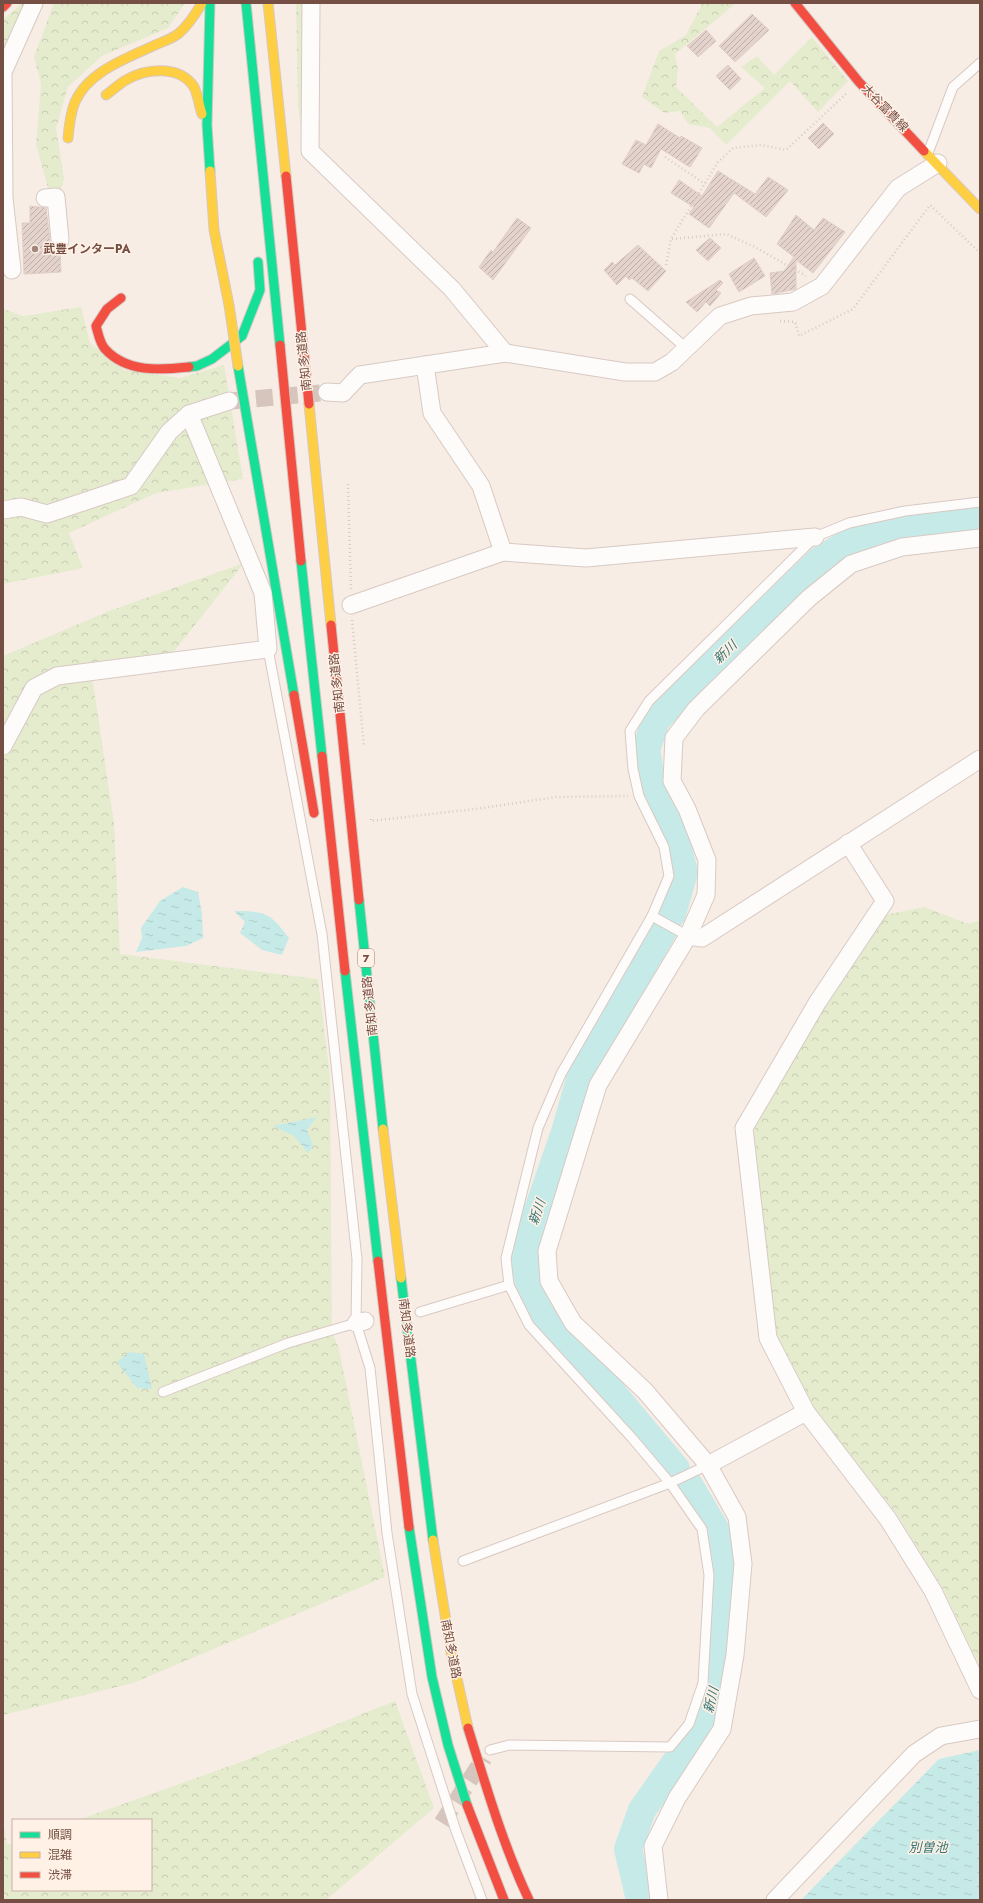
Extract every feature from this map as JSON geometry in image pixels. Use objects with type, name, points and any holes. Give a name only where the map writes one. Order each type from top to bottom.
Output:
[{"type":"main road","points":[[3,7],[7,3]]},
{"type":"main road","points":[[68,138],[68,122],[73,105],[87,83],[103,71],[179,34],[194,19],[202,3]]},
{"type":"main road","points":[[210,3],[207,125],[214,230],[229,305],[238,366],[316,824]]},
{"type":"main road","name":"南知多道路","points":[[246,3],[309,635],[340,914],[361,1122],[411,1541],[432,1677],[448,1745],[464,1793],[504,1900]]},
{"type":"main road","name":"南知多道路","points":[[268,3],[385,1150],[435,1557],[451,1652],[466,1720],[489,1794],[520,1881],[529,1900]]},
{"type":"main road","name":"大谷富貴線","points":[[795,3],[859,82],[980,208]]},
{"type":"main road","points":[[272,34],[278,16]]},
{"type":"main road","points":[[242,75],[251,57]]},
{"type":"main road","points":[[106,95],[127,80],[143,73],[156,71],[173,73],[185,77],[194,88],[198,104],[207,125]]},
{"type":"main road","points":[[122,298],[107,309],[96,326],[104,348],[118,359],[139,368],[158,370],[197,366],[212,359],[242,336],[260,290],[257,252]]},
{"type":"main road","points":[[325,870],[331,902],[340,914]]},
{"type":"street","points":[[12,270],[4,198],[3,72],[34,3]]},
{"type":"street","points":[[311,3],[310,151],[452,289],[506,353]]},
{"type":"street","points":[[327,392],[343,393],[360,375],[506,353],[625,372],[655,372],[672,362],[720,316],[750,306],[793,302],[822,286],[898,188],[933,158]]},
{"type":"street","points":[[45,198],[56,197],[60,240]]},
{"type":"street","points":[[425,365],[432,413],[481,486],[503,552]]},
{"type":"street","points":[[3,510],[21,507],[47,514],[131,486],[169,432],[189,414],[229,401]]},
{"type":"street","points":[[3,746],[34,688],[57,676],[268,649],[263,593],[189,414]]},
{"type":"street","points":[[351,605],[503,552],[586,558],[815,538]]},
{"type":"street","points":[[659,1900],[652,1846],[677,1798],[722,1729],[735,1655],[743,1564],[737,1517],[708,1465],[645,1391],[573,1323],[549,1281],[547,1251],[598,1085],[688,936],[706,895],[707,860],[687,809],[672,780],[674,738],[696,709],[707,698],[809,598],[851,564],[902,547],[980,538]]},
{"type":"street","points":[[688,936],[702,938],[980,759]]},
{"type":"street","points":[[848,843],[885,902],[817,1003],[744,1128],[768,1338],[806,1412],[892,1525],[933,1591],[980,1690]]},
{"type":"street","points":[[708,1465],[806,1412]]},
{"type":"street","points":[[775,1900],[914,1754],[941,1736],[980,1729]]},
{"type":"lane","points":[[933,158],[953,88],[980,63]]},
{"type":"lane","points":[[630,299],[686,348]]},
{"type":"lane","points":[[490,1750],[509,1745],[670,1747],[689,1724],[703,1683],[709,1575],[702,1529],[670,1483],[632,1438],[530,1325],[509,1285],[506,1258],[538,1128],[562,1074],[652,916],[669,876],[664,847],[639,796],[633,768],[630,731],[649,701],[815,538],[849,523],[905,511],[980,502]]},
{"type":"lane","points":[[268,649],[322,934],[357,1259],[360,1322],[370,1368],[387,1533],[412,1694],[456,1831],[482,1900]]},
{"type":"lane","points":[[652,916],[688,936]]},
{"type":"lane","points":[[420,1312],[509,1285]]},
{"type":"lane","points":[[163,1392],[288,1343],[360,1322]]},
{"type":"lane","points":[[463,1561],[670,1483],[708,1465]]},
{"type":"path","points":[[666,265],[671,239],[718,162],[733,148],[761,145],[786,150],[859,82]]},
{"type":"path","points":[[665,157],[705,184]]},
{"type":"path","points":[[772,320],[795,322],[799,336],[852,309],[930,205],[980,253]]},
{"type":"path","points":[[671,239],[726,234],[755,247],[822,286]]},
{"type":"path","points":[[348,484],[351,605],[365,752]]},
{"type":"path","points":[[370,813],[371,821],[483,808],[556,797],[639,796]]},
{"type":"green space","points":[[22,3],[28,3],[3,59],[3,20]]},
{"type":"green space","points":[[54,3],[185,3],[168,28],[102,56],[68,87],[56,128],[64,179],[60,191],[49,191],[36,145],[41,84],[34,57]]},
{"type":"green space","points":[[296,3],[304,3],[303,146],[298,104]]},
{"type":"green space","points":[[700,3],[736,3],[675,54],[678,70],[676,87],[717,127],[765,88],[741,67],[757,56],[774,75],[812,37],[848,81],[818,112],[790,81],[726,145],[710,128],[688,124],[680,111],[664,113],[642,97],[659,51],[686,35],[701,6]]},
{"type":"green space","points":[[81,307],[90,343],[124,370],[180,378],[224,365],[243,479],[156,493],[69,533],[83,568],[3,584],[3,309],[23,316]]},
{"type":"green space","points":[[244,563],[172,654],[90,663],[114,823],[120,954],[318,979],[330,1077],[332,1332],[339,1349],[385,1577],[133,1683],[3,1715],[3,656],[109,611]]},
{"type":"green space","points":[[924,907],[969,924],[980,920],[980,1667],[942,1587],[896,1513],[816,1411],[775,1331],[754,1130],[827,1001],[885,915]]},
{"type":"green space","points":[[395,1701],[434,1808],[326,1900],[3,1900],[3,1818],[7,1845],[12,1843],[12,1891],[152,1891],[152,1819],[81,1819],[241,1762]]},
{"type":"water","points":[[183,887],[198,892],[202,914],[203,938],[186,946],[136,952],[142,938],[141,928],[160,901]]},
{"type":"water","points":[[234,911],[260,913],[272,918],[289,938],[282,955],[262,950],[240,933],[245,922]]},
{"type":"water","points":[[317,1117],[307,1130],[313,1145],[308,1153],[294,1136],[273,1126]]},
{"type":"water","points":[[129,1352],[144,1354],[152,1389],[137,1388],[117,1362]]},
{"type":"water","name":"別曽池","points":[[980,1750],[980,1900],[801,1900],[939,1759]]},
{"type":"building","points":[[752,14],[769,30],[735,62],[719,46]]},
{"type":"building","points":[[706,30],[716,41],[698,57],[687,46]]},
{"type":"building","points":[[728,65],[741,79],[730,90],[716,76]]},
{"type":"building","points":[[823,123],[834,134],[819,149],[808,138]]},
{"type":"building","points":[[658,124],[680,138],[681,136],[702,148],[690,167],[661,149],[651,168],[644,164],[639,173],[622,164],[636,140],[646,145]]},
{"type":"building","points":[[718,171],[755,194],[768,177],[788,190],[766,217],[734,193],[709,228],[689,214],[694,207],[671,193],[679,180],[702,196]]},
{"type":"building","points":[[30,206],[46,208],[50,241],[52,246],[60,250],[61,272],[24,274],[22,223],[30,223]]},
{"type":"building","points":[[796,215],[814,230],[823,218],[845,232],[813,273],[796,260],[796,289],[772,294],[770,273],[784,271],[794,257],[777,244]]},
{"type":"building","points":[[517,218],[531,228],[493,280],[479,267],[491,250],[493,252]]},
{"type":"building","points":[[710,238],[721,248],[708,261],[696,250]]},
{"type":"building","points":[[638,245],[666,271],[648,291],[632,278],[629,280],[626,276],[617,285],[604,270],[612,262],[615,265]]},
{"type":"building","points":[[754,258],[765,276],[739,292],[729,274]]},
{"type":"building","points":[[720,280],[723,283],[716,290],[721,293],[710,306],[706,302],[697,312],[686,302]]},
{"type":"waterway","name":"新川","points":[[672,914],[684,872],[671,823],[653,789],[646,750],[656,720],[819,561],[853,540],[881,529],[920,527],[980,520]]},
{"type":"waterway","name":"新川","points":[[664,929],[583,1069],[565,1132],[529,1236],[525,1264],[531,1292],[548,1325],[576,1349],[676,1469]]},
{"type":"waterway","name":"新川","points":[[640,1900],[628,1849],[642,1810],[706,1719],[716,1683],[724,1566],[718,1534],[689,1485]]},
{"type":"tunnel","points":[[231,401],[320,393]]},
{"type":"tunnel","points":[[442,1823],[484,1758]]},
{"type":"traffic: fast","points":[[210,3],[207,125],[210,171]]},
{"type":"traffic: fast","points":[[246,3],[280,345]]},
{"type":"traffic: fast","points":[[189,367],[197,366],[212,359],[242,336],[260,290],[258,262]]},
{"type":"traffic: fast","points":[[238,366],[294,695]]},
{"type":"traffic: fast","points":[[301,561],[322,756]]},
{"type":"traffic: fast","points":[[359,900],[383,1129]]},
{"type":"traffic: fast","points":[[345,971],[378,1261]]},
{"type":"traffic: fast","points":[[401,1278],[433,1540]]},
{"type":"traffic: fast","points":[[409,1527],[432,1677],[448,1745],[467,1805]]},
{"type":"traffic: slow","points":[[68,138],[73,106],[89,82],[119,62],[178,34],[191,20],[202,3]]},
{"type":"traffic: slow","points":[[268,3],[286,176]]},
{"type":"traffic: slow","points":[[106,95],[123,82],[134,76],[153,71],[172,72],[188,80],[194,87],[202,114]]},
{"type":"traffic: slow","points":[[924,151],[980,209]]},
{"type":"traffic: slow","points":[[210,171],[214,230],[229,305]]},
{"type":"traffic: slow","points":[[229,305],[238,366]]},
{"type":"traffic: slow","points":[[309,404],[331,625]]},
{"type":"traffic: slow","points":[[383,1129],[401,1278]]},
{"type":"traffic: slow","points":[[433,1540],[451,1652],[468,1728]]},
{"type":"traffic: jam","points":[[3,7],[7,3]]},
{"type":"traffic: jam","points":[[795,3],[859,82],[924,151]]},
{"type":"traffic: jam","points":[[286,176],[309,404]]},
{"type":"traffic: jam","points":[[121,298],[107,309],[96,326],[103,347],[114,357],[134,366],[155,369],[189,367]]},
{"type":"traffic: jam","points":[[280,345],[301,561]]},
{"type":"traffic: jam","points":[[331,625],[359,900]]},
{"type":"traffic: jam","points":[[294,695],[314,813]]},
{"type":"traffic: jam","points":[[322,756],[345,971]]},
{"type":"traffic: jam","points":[[378,1261],[409,1527]]},
{"type":"traffic: jam","points":[[468,1728],[503,1837],[529,1900]]},
{"type":"traffic: jam","points":[[467,1805],[504,1900]]},
{"type":"place","name":"武豊インターPA","points":[[35,249]]}]
